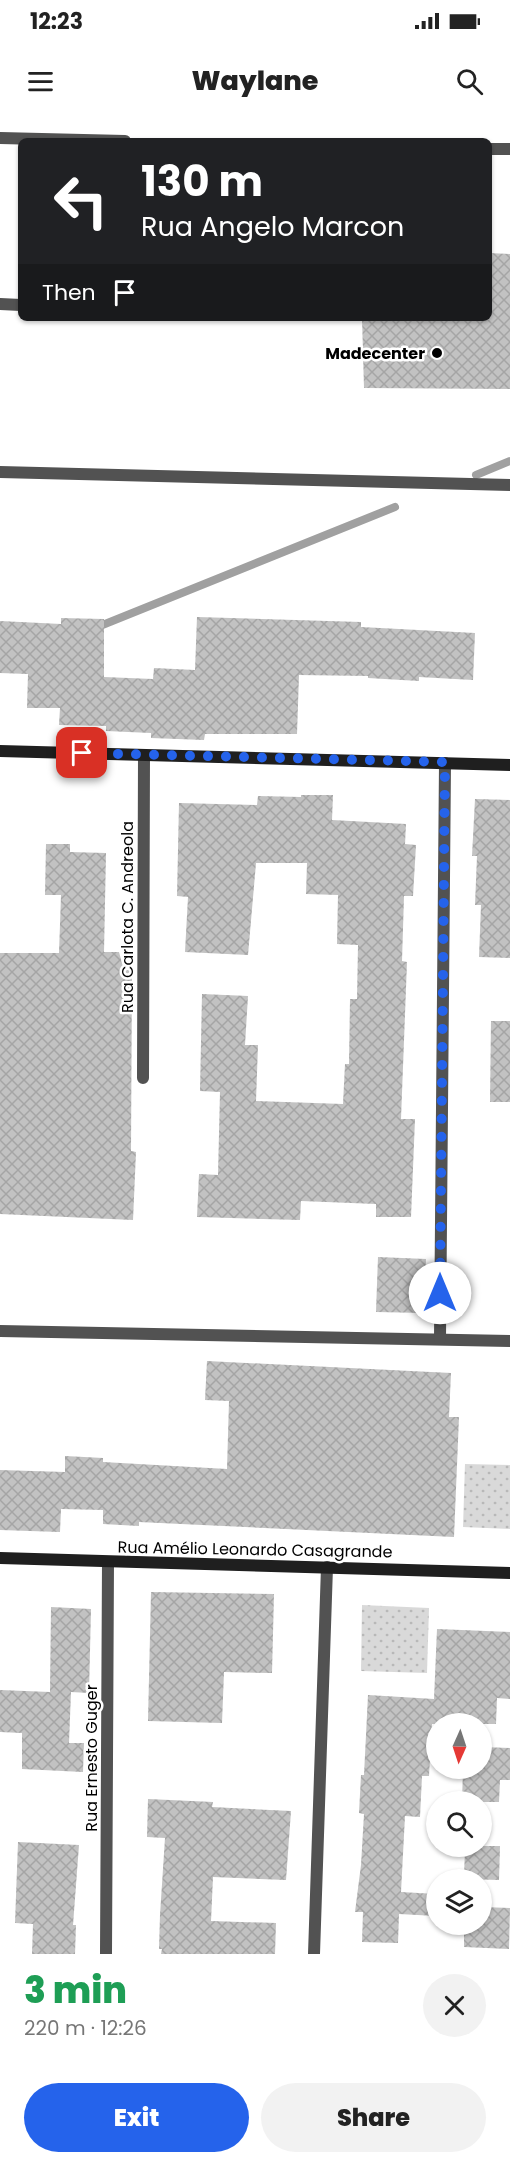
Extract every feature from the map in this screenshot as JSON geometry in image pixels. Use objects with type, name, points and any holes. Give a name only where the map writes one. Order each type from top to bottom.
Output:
[{"type":"street","points":[[0,138],[18,138]]},
{"type":"street","points":[[492,149],[510,149]]},
{"type":"street","points":[[0,304],[18,305]]},
{"type":"street","points":[[0,472],[510,485]]},
{"type":"street","points":[[0,751],[510,765]]},
{"type":"street","name":"Rua Carlota C. Andreola","points":[[143,1078],[144,755]]},
{"type":"street","points":[[440,1339],[445,762]]},
{"type":"street","points":[[0,1331],[510,1341]]},
{"type":"street","name":"Rua Amélio Leonardo Casagrande","points":[[0,1558],[510,1574]]},
{"type":"street","name":"Rua Ernesto Guger","points":[[106,1954],[108,1562]]},
{"type":"street","points":[[314,1954],[327,1567]]},
{"type":"shaded area","points":[[465,1464],[510,1465],[510,1529],[463,1527]]},
{"type":"shaded area","points":[[362,1605],[429,1608],[427,1673],[361,1671]]},
{"type":"building","name":"Madecenter","points":[[492,253],[510,254],[510,389],[364,388],[362,321],[492,321]]},
{"type":"building","points":[[197,617],[361,622],[361,627],[475,633],[473,680],[419,677],[419,681],[368,678],[368,676],[299,675],[297,734],[205,734],[204,740],[151,738],[151,733],[106,731],[106,726],[59,725],[60,708],[27,708],[28,674],[0,673],[0,621],[61,624],[61,618],[104,619],[104,677],[153,679],[154,668],[195,670]]},
{"type":"building","points":[[301,795],[333,795],[332,820],[406,824],[405,844],[416,845],[413,896],[404,896],[402,961],[407,962],[401,1119],[415,1119],[411,1217],[376,1217],[376,1204],[301,1201],[300,1220],[197,1217],[199,1174],[218,1175],[220,1092],[200,1091],[202,994],[248,996],[245,1045],[258,1045],[256,1101],[343,1104],[345,1064],[349,1064],[350,999],[357,999],[358,945],[337,944],[338,895],[306,894],[307,863],[256,863],[248,955],[185,952],[188,897],[177,896],[179,803],[257,805],[258,796],[301,797]]},
{"type":"building","points":[[475,799],[510,800],[510,958],[479,957],[481,905],[475,905],[477,856],[472,856]]},
{"type":"building","points":[[46,844],[70,844],[70,852],[106,853],[104,952],[119,952],[124,970],[132,970],[131,1151],[136,1152],[133,1220],[0,1214],[0,953],[59,953],[61,895],[45,895]]},
{"type":"building","points":[[491,1021],[510,1021],[510,1102],[490,1102]]},
{"type":"building","points":[[378,1257],[426,1259],[424,1313],[376,1312]]},
{"type":"building","points":[[207,1361],[451,1373],[449,1417],[459,1417],[454,1537],[139,1522],[139,1526],[103,1524],[103,1510],[61,1509],[60,1532],[0,1530],[0,1470],[65,1472],[65,1456],[103,1458],[103,1462],[227,1469],[229,1401],[205,1400]]},
{"type":"building","points":[[151,1592],[274,1594],[272,1673],[224,1672],[222,1723],[148,1721]]},
{"type":"building","points":[[51,1607],[91,1609],[89,1693],[71,1692],[69,1743],[84,1743],[83,1772],[22,1769],[22,1733],[0,1732],[0,1690],[50,1692]]},
{"type":"building","points":[[437,1629],[510,1632],[510,1699],[497,1698],[496,1724],[492,1724],[492,1713],[426,1713],[426,1776],[422,1776],[420,1817],[405,1816],[401,1892],[426,1893],[426,1915],[399,1914],[398,1943],[362,1942],[363,1912],[355,1912],[361,1865],[364,1814],[359,1813],[361,1775],[364,1775],[368,1695],[434,1699]]},
{"type":"building","points":[[492,1747],[510,1748],[510,1780],[500,1780],[499,1802],[492,1802],[492,1791],[462,1791],[463,1779],[492,1779]]},
{"type":"building","points":[[148,1799],[213,1802],[212,1807],[291,1811],[286,1880],[213,1877],[211,1921],[276,1923],[275,1954],[161,1954],[162,1949],[159,1949],[160,1915],[165,1838],[147,1837]]},
{"type":"building","points":[[18,1842],[79,1845],[73,1925],[76,1925],[75,1954],[32,1954],[33,1924],[15,1923]]},
{"type":"building","points":[[492,1846],[500,1846],[499,1880],[492,1880],[492,1869],[464,1869],[465,1857],[492,1857]]},
{"type":"building","points":[[492,1907],[510,1908],[509,1949],[464,1947],[464,1935],[492,1935]]},
{"type":"waterway","points":[[476,475],[510,461]]},
{"type":"waterway","points":[[95,628],[395,507]]},
{"type":"place","name":"Madecenter","points":[[437,353]]},
{"type":"route","points":[[82,753],[445,762],[440,1293]]}]
